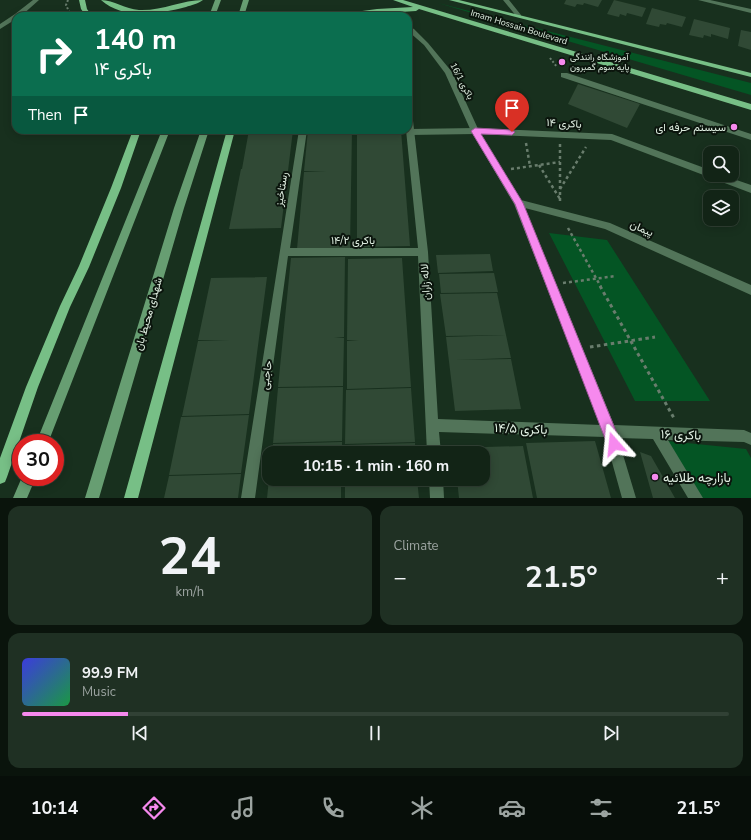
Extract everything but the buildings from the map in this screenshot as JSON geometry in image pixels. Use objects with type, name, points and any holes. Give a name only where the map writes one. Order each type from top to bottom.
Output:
[{"type":"main road","points":[[82,0],[86,12]]},
{"type":"main road","points":[[104,0],[121,8],[147,12],[170,9],[200,0]]},
{"type":"main road","points":[[214,12],[218,0]]},
{"type":"main road","points":[[242,12],[246,0]]},
{"type":"main road","name":"Imam Hossain Boulevard","points":[[396,0],[428,8],[751,106]]},
{"type":"main road","name":"Imam Hossain Boulevard","points":[[452,0],[751,75]]},
{"type":"main road","points":[[370,12],[428,8]]},
{"type":"main road","points":[[0,477],[37,374],[65,306],[84,267],[135,134]]},
{"type":"main road","points":[[46,434],[164,134]]},
{"type":"main road","name":"شهدای محیط بان","points":[[92,498],[179,208],[204,134]]},
{"type":"main road","points":[[131,498],[230,134]]},
{"type":"main road","points":[[20,498],[25,486]]},
{"type":"street","points":[[701,0],[751,11]]},
{"type":"street","name":"باکری 16/1","points":[[412,30],[426,44],[448,72],[475,131],[518,203],[610,431],[629,498]]},
{"type":"street","points":[[564,75],[751,137]]},
{"type":"street","name":"باکری ۱۴","points":[[412,132],[475,131],[612,138],[703,172]]},
{"type":"street","name":"رستاخیز","points":[[284,252],[302,134]]},
{"type":"street","name":"لاله زاران","points":[[410,134],[423,252],[434,446]]},
{"type":"street","name":"باکری ۱۴","points":[[730,182],[751,190]]},
{"type":"street","name":"پیمان","points":[[518,203],[608,226],[751,290]]},
{"type":"street","name":"باکری ۱۴/۲","points":[[284,252],[423,252]]},
{"type":"street","name":"حاجبی","points":[[248,498],[284,252]]},
{"type":"street","name":"باکری ۱۴/۵","points":[[433,425],[610,431]]},
{"type":"street","name":"باکری ۱۶","points":[[610,431],[683,434],[749,440]]},
{"type":"street","points":[[657,433],[696,498]]},
{"type":"street","points":[[436,486],[437,498]]},
{"type":"lane","points":[[21,12],[36,0]]},
{"type":"lane","points":[[506,0],[519,16]]},
{"type":"lane","points":[[0,27],[12,19]]},
{"type":"path","points":[[68,0],[66,5],[69,12]]},
{"type":"path","points":[[546,53],[564,75]]},
{"type":"path","points":[[524,133],[530,166]]},
{"type":"path","points":[[560,135],[560,214],[683,434]]},
{"type":"path","points":[[560,190],[592,136]]},
{"type":"path","points":[[499,171],[560,162]]},
{"type":"path","points":[[539,165],[560,200]]},
{"type":"path","points":[[551,284],[616,276]]},
{"type":"path","points":[[577,349],[655,337]]},
{"type":"green space","points":[[438,3],[751,83],[751,95]]},
{"type":"green space","points":[[549,233],[607,240],[710,401],[635,401]]},
{"type":"green space","points":[[667,441],[746,449],[751,458],[751,498],[701,498]]},
{"type":"place","name":"آموزشگاه رانندگی پایه سوم گمبرون","points":[[562,62]]},
{"type":"place","name":"سیستم حرفه ای","points":[[734,127]]},
{"type":"place","name":"بازارچه طلائیه","points":[[655,477]]},
{"type":"route","points":[[512,132],[475,131],[518,203],[614,444]]}]
